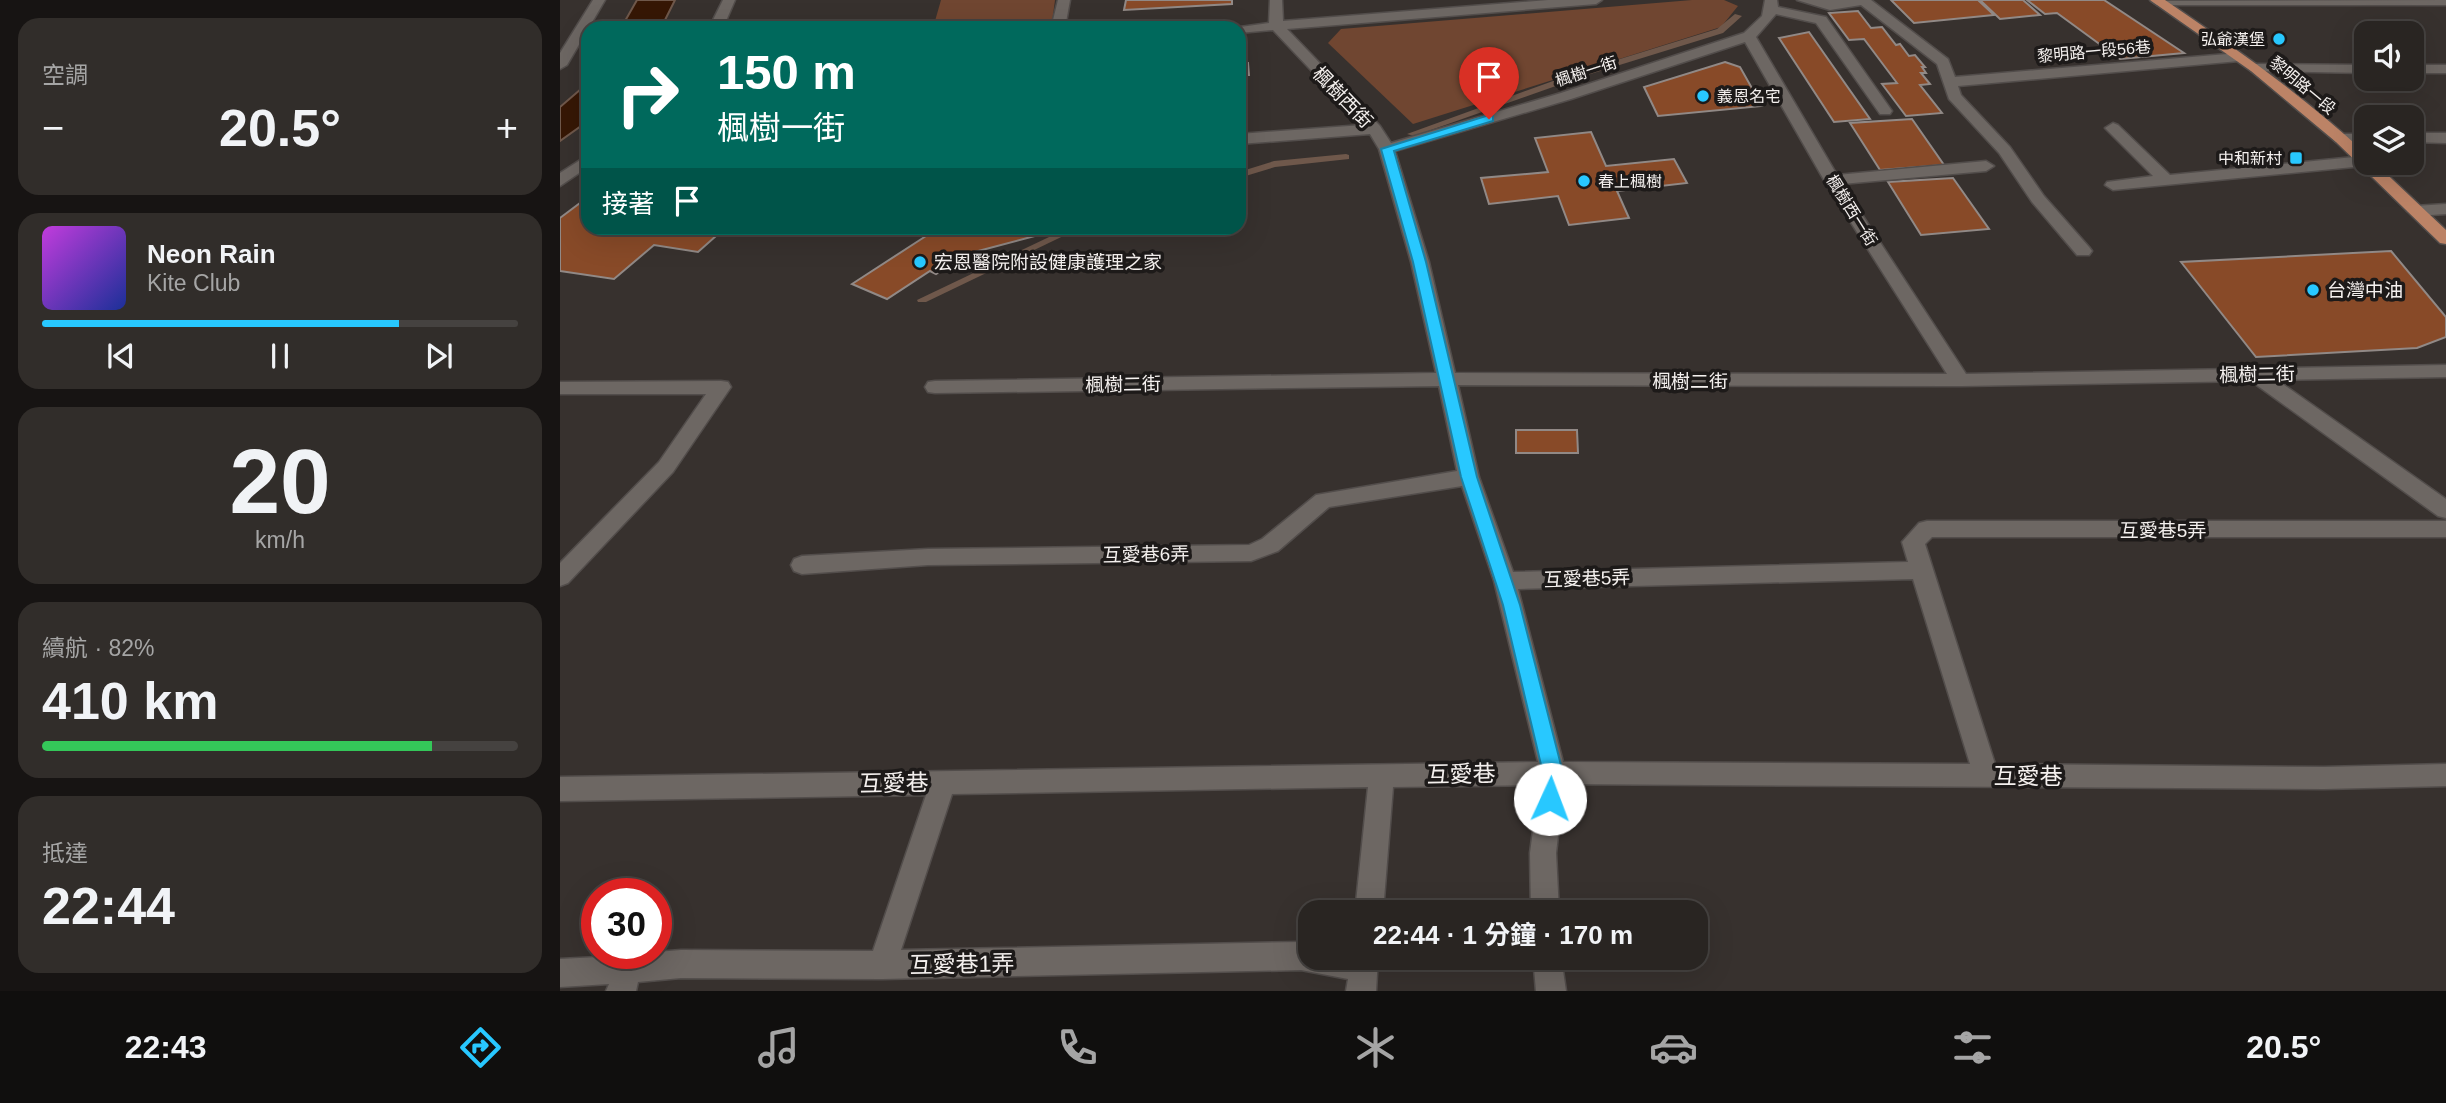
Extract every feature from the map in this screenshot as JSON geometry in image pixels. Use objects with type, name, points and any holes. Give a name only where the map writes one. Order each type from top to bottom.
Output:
[{"type":"main road","name":"黎明路一段","points":[[2156,0],[2256,68],[2354,151]]},
{"type":"main road","name":"黎明路一段","points":[[2378,175],[2446,239]]},
{"type":"street","points":[[586,21],[598,0]]},
{"type":"street","points":[[719,21],[729,0]]},
{"type":"street","points":[[1060,21],[1064,0]]},
{"type":"street","points":[[1276,0],[1276,26]]},
{"type":"street","points":[[1246,28],[1596,0]]},
{"type":"street","points":[[1803,0],[1830,6],[1864,1],[1943,62],[1954,96],[2004,150],[2038,199],[2083,251]]},
{"type":"street","points":[[2156,0],[2446,1]]},
{"type":"street","points":[[1772,5],[1821,20],[1885,111]]},
{"type":"street","name":"楓樹一街","points":[[1387,149],[1566,96],[1749,36],[1772,5]]},
{"type":"street","name":"楓樹西街","points":[[1276,26],[1374,129],[1387,149],[1420,262],[1469,477],[1505,581],[1553,773],[1543,853],[1545,900]]},
{"type":"street","points":[[560,65],[581,29]]},
{"type":"street","name":"楓樹西一街","points":[[1749,36],[1832,180],[1961,380]]},
{"type":"street","name":"黎明路一段56巷","points":[[1951,82],[2239,57]]},
{"type":"street","points":[[2256,68],[2354,69]]},
{"type":"street","points":[[2424,69],[2446,69]]},
{"type":"street","points":[[2113,128],[2167,181]]},
{"type":"street","points":[[1246,138],[1374,129]]},
{"type":"street","points":[[2424,138],[2446,138]]},
{"type":"street","points":[[2341,139],[2354,139]]},
{"type":"street","points":[[2113,185],[2354,162]]},
{"type":"street","points":[[560,181],[581,165]]},
{"type":"street","points":[[1832,180],[1986,166]]},
{"type":"street","points":[[2415,211],[2446,209]]},
{"type":"street","name":"楓樹二街","points":[[935,387],[1448,379],[1961,380],[2446,371]]},
{"type":"street","points":[[2253,373],[2446,510]]},
{"type":"street","points":[[560,388],[721,387],[666,467],[560,577]]},
{"type":"street","name":"互愛巷6弄","points":[[802,565],[928,556],[1251,554],[1270,545],[1323,500],[1469,477]]},
{"type":"street","name":"互愛巷5弄","points":[[1986,776],[1913,542],[1927,529],[2446,529]]},
{"type":"street","name":"互愛巷5弄","points":[[1505,581],[1921,570]]},
{"type":"street","name":"互愛巷","points":[[560,789],[1553,773],[2324,778],[2446,775]]},
{"type":"street","points":[[1370,900],[1381,799],[1380,776]]},
{"type":"street","points":[[883,965],[943,782]]},
{"type":"street","name":"互愛巷1弄","points":[[560,973],[624,980],[681,964],[883,965],[1301,956],[1363,972]]},
{"type":"street","points":[[1549,970],[1551,991]]},
{"type":"shaded area","points":[[637,0],[675,0],[664,21],[625,21]]},
{"type":"shaded area","points":[[941,0],[1055,0],[1052,21],[935,21]]},
{"type":"shaded area","points":[[1692,0],[1724,0],[1738,6],[1721,27],[1413,124],[1328,43],[1341,29]]},
{"type":"shaded area","points":[[581,89],[581,126],[560,141],[560,107]]},
{"type":"building","points":[[1126,0],[1232,0],[1232,4],[1124,10]]},
{"type":"building","points":[[1891,0],[1978,0],[1994,15],[1914,23]]},
{"type":"building","points":[[1980,0],[2023,0],[2040,15],[2000,19]]},
{"type":"building","points":[[2027,0],[2104,0],[2184,53],[2120,59],[2057,13],[2045,14]]},
{"type":"building","points":[[1858,11],[1871,28],[1882,27],[1896,45],[1900,44],[1909,56],[1915,55],[1925,67],[1922,67],[1926,73],[1921,73],[1930,84],[1920,85],[1942,113],[1906,116],[1882,84],[1897,83],[1864,39],[1849,40],[1829,13]]},
{"type":"building","points":[[1809,32],[1870,119],[1834,122],[1779,38]]},
{"type":"building","name":"義恩名宅","points":[[1725,62],[1740,67],[1762,106],[1658,116],[1644,87]]},
{"type":"building","points":[[1912,119],[1944,165],[1880,170],[1850,123]]},
{"type":"building","name":"春上楓樹","points":[[1591,132],[1606,166],[1674,159],[1687,183],[1617,191],[1629,218],[1569,225],[1558,196],[1489,204],[1481,178],[1548,172],[1535,138]]},
{"type":"building","points":[[1953,178],[1989,229],[1921,235],[1888,182]]},
{"type":"building","points":[[581,202],[581,235],[717,235],[698,252],[654,245],[614,279],[560,271],[560,218]]},
{"type":"building","name":"宏恩醫院附設健康護理之家","points":[[1038,235],[967,254],[936,274],[930,271],[887,299],[852,284],[926,236]]},
{"type":"building","name":"台灣中油","points":[[2391,251],[2446,317],[2446,337],[2417,348],[2256,357],[2181,262]]},
{"type":"building","points":[[1516,430],[1577,430],[1578,453],[1516,453]]},
{"type":"waterway","points":[[1411,134],[1581,74],[1720,31],[1738,16]]},
{"type":"waterway","points":[[1246,173],[1274,164],[1346,157]]},
{"type":"waterway","points":[[922,300],[1060,235]]},
{"type":"place","name":"弘爺漢堡","points":[[2279,39]]},
{"type":"place","name":"義恩名宅","points":[[1703,96]]},
{"type":"place","name":"中和新村","points":[[2296,158]]},
{"type":"place","name":"春上楓樹","points":[[1584,181]]},
{"type":"place","name":"宏恩醫院附設健康護理之家","points":[[920,262]]},
{"type":"place","name":"台灣中油","points":[[2313,290]]},
{"type":"route","points":[[1489,119],[1387,149],[1420,262],[1469,477],[1505,581],[1553,773],[1550,799]]}]
